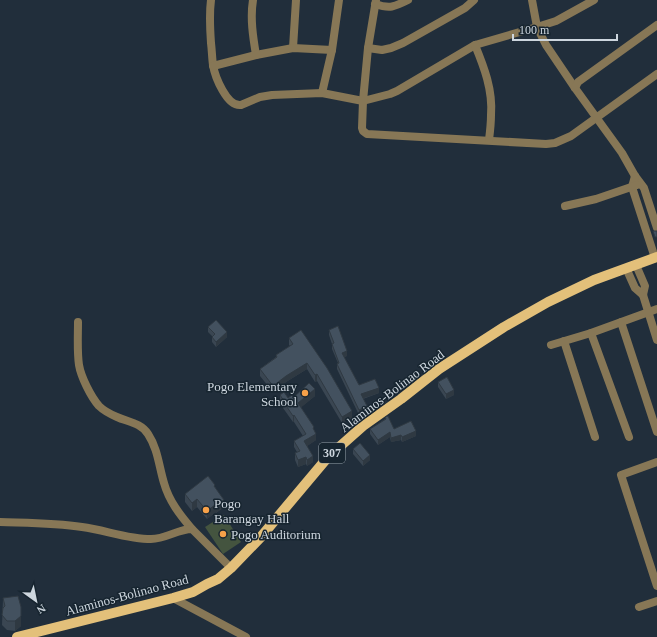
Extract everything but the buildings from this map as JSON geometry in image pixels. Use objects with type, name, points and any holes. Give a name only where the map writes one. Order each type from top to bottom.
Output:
[{"type":"main road","name":"Alaminos-Bolinao Road","points":[[17,637],[173,598],[193,592],[218,579],[231,568],[260,538],[328,458],[363,426],[402,399],[439,369],[504,327],[548,302],[594,280],[656,257]]},
{"type":"street","points":[[211,0],[209,12],[213,66],[223,92],[228,99],[238,106],[260,97],[272,95],[322,93],[362,101],[390,94],[398,91],[475,45],[556,21],[594,0]]},
{"type":"street","points":[[253,0],[251,8],[256,54]]},
{"type":"street","points":[[293,48],[296,0]]},
{"type":"street","points":[[322,93],[332,50],[339,0]]},
{"type":"street","points":[[408,0],[392,7],[385,7],[376,2],[368,48],[362,101],[362,128],[367,134],[546,144],[555,143],[570,136],[657,74]]},
{"type":"street","points":[[368,48],[382,50],[403,43],[465,8],[474,0]]},
{"type":"street","points":[[532,0],[537,27],[546,45],[622,153],[635,176],[641,183],[657,228]]},
{"type":"street","points":[[575,88],[578,82],[657,25]]},
{"type":"street","points":[[475,45],[484,68],[489,88],[492,114],[489,140]]},
{"type":"street","points":[[213,66],[256,54],[293,48],[332,50]]},
{"type":"street","points":[[635,176],[632,187],[656,257]]},
{"type":"street","points":[[565,206],[596,199],[641,183]]},
{"type":"street","points":[[636,265],[645,286],[643,295],[657,340]]},
{"type":"street","points":[[626,268],[635,288],[643,295]]},
{"type":"street","points":[[551,346],[657,309]]},
{"type":"street","points":[[78,322],[79,364],[82,376],[92,396],[99,406],[108,413],[141,426],[147,433],[154,446],[164,484],[178,512],[192,529],[231,568]]},
{"type":"street","points":[[621,322],[657,432]]},
{"type":"street","points":[[591,332],[628,437]]},
{"type":"street","points":[[564,341],[595,436]]},
{"type":"street","points":[[657,462],[621,475],[657,586]]},
{"type":"street","points":[[0,522],[82,527],[151,539],[164,538],[181,530],[192,529]]},
{"type":"street","points":[[173,598],[246,637]]},
{"type":"street","points":[[639,607],[657,601]]},
{"type":"green space","name":"Pogo Auditorium","points":[[224,515],[241,542],[223,554],[205,527]]},
{"type":"place","name":"Pogo Elementary School","points":[[305,393]]},
{"type":"place","name":"Pogo Barangay Hall","points":[[206,510]]},
{"type":"place","name":"Pogo Auditorium","points":[[223,534]]}]
